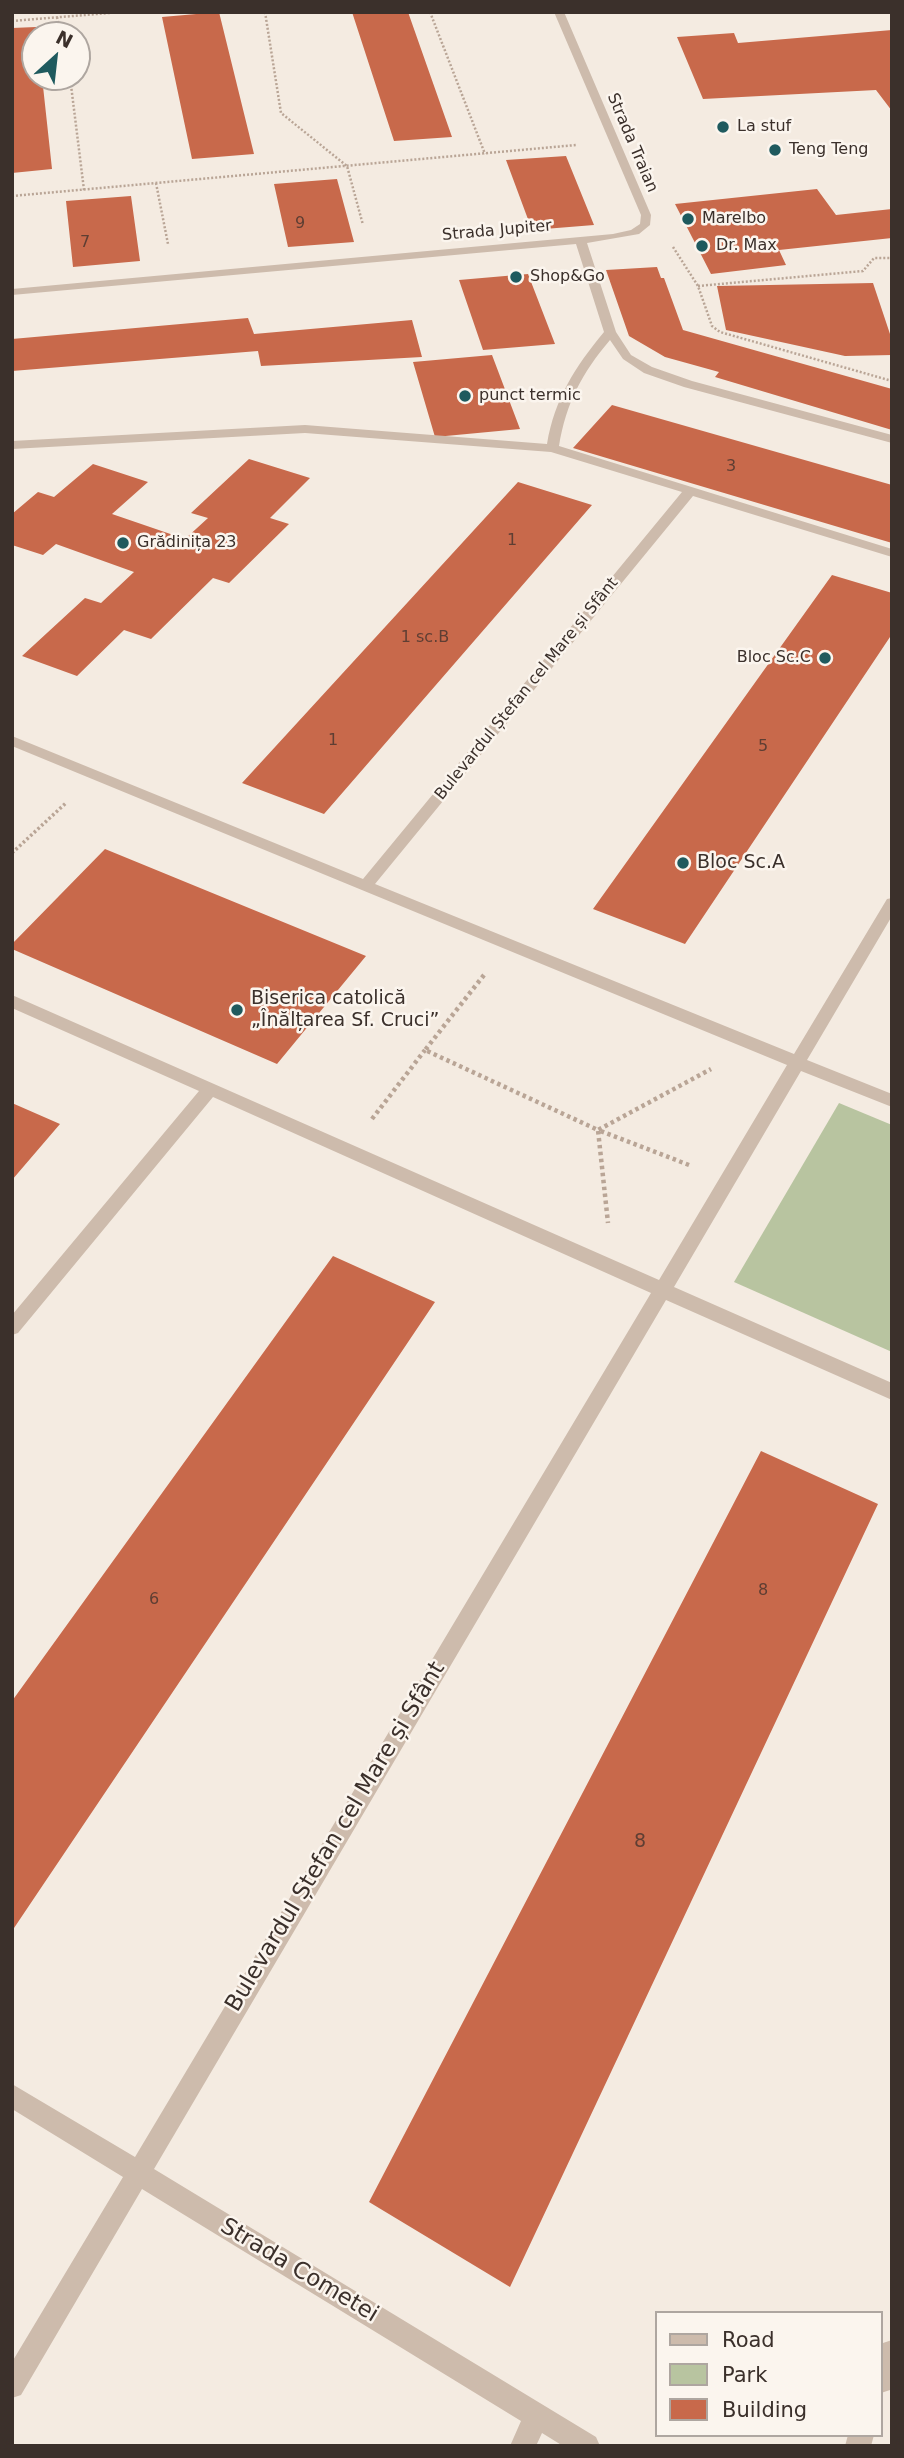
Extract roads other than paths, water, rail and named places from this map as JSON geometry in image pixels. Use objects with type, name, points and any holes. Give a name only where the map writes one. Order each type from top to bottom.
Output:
[{"type":"street","name":"Strada Traian","points":[[559,12],[646,215],[645,225],[635,232],[613,237],[580,239]]},
{"type":"street","name":"Strada Jupiter","points":[[12,292],[580,239],[610,332],[627,357],[648,370],[688,384],[892,439]]},
{"type":"street","points":[[552,448],[557,413],[572,379],[610,332]]},
{"type":"street","points":[[12,446],[305,429],[552,448],[892,552]]},
{"type":"street","name":"Bulevardul Ștefan cel Mare și Sfânt","points":[[365,886],[689,492]]},
{"type":"street","points":[[12,741],[892,1101]]},
{"type":"street","name":"Bulevardul Ștefan cel Mare și Sfânt","points":[[12,2386],[892,903]]},
{"type":"street","points":[[12,1001],[892,1392]]},
{"type":"street","points":[[12,1328],[210,1089]]},
{"type":"street","name":"Strada Cometei","points":[[12,2096],[587,2446]]},
{"type":"street","points":[[883,2376],[892,2352]]},
{"type":"street","points":[[523,2446],[537,2415]]},
{"type":"place","name":"La stuf","points":[[723,127]]},
{"type":"place","name":"Teng Teng","points":[[775,150]]},
{"type":"place","name":"Marelbo","points":[[688,219]]},
{"type":"place","name":"Dr. Max","points":[[702,246]]},
{"type":"place","name":"Shop&Go","points":[[516,277]]},
{"type":"place","name":"punct termic","points":[[465,396]]},
{"type":"place","name":"Grădinița 23","points":[[123,543]]},
{"type":"place","name":"Bloc Sc.C","points":[[825,658]]},
{"type":"place","name":"Bloc Sc.A","points":[[683,863]]},
{"type":"place","name":"Biserica catolică „Înălțarea Sf. Cruci”","points":[[237,1010]]}]
